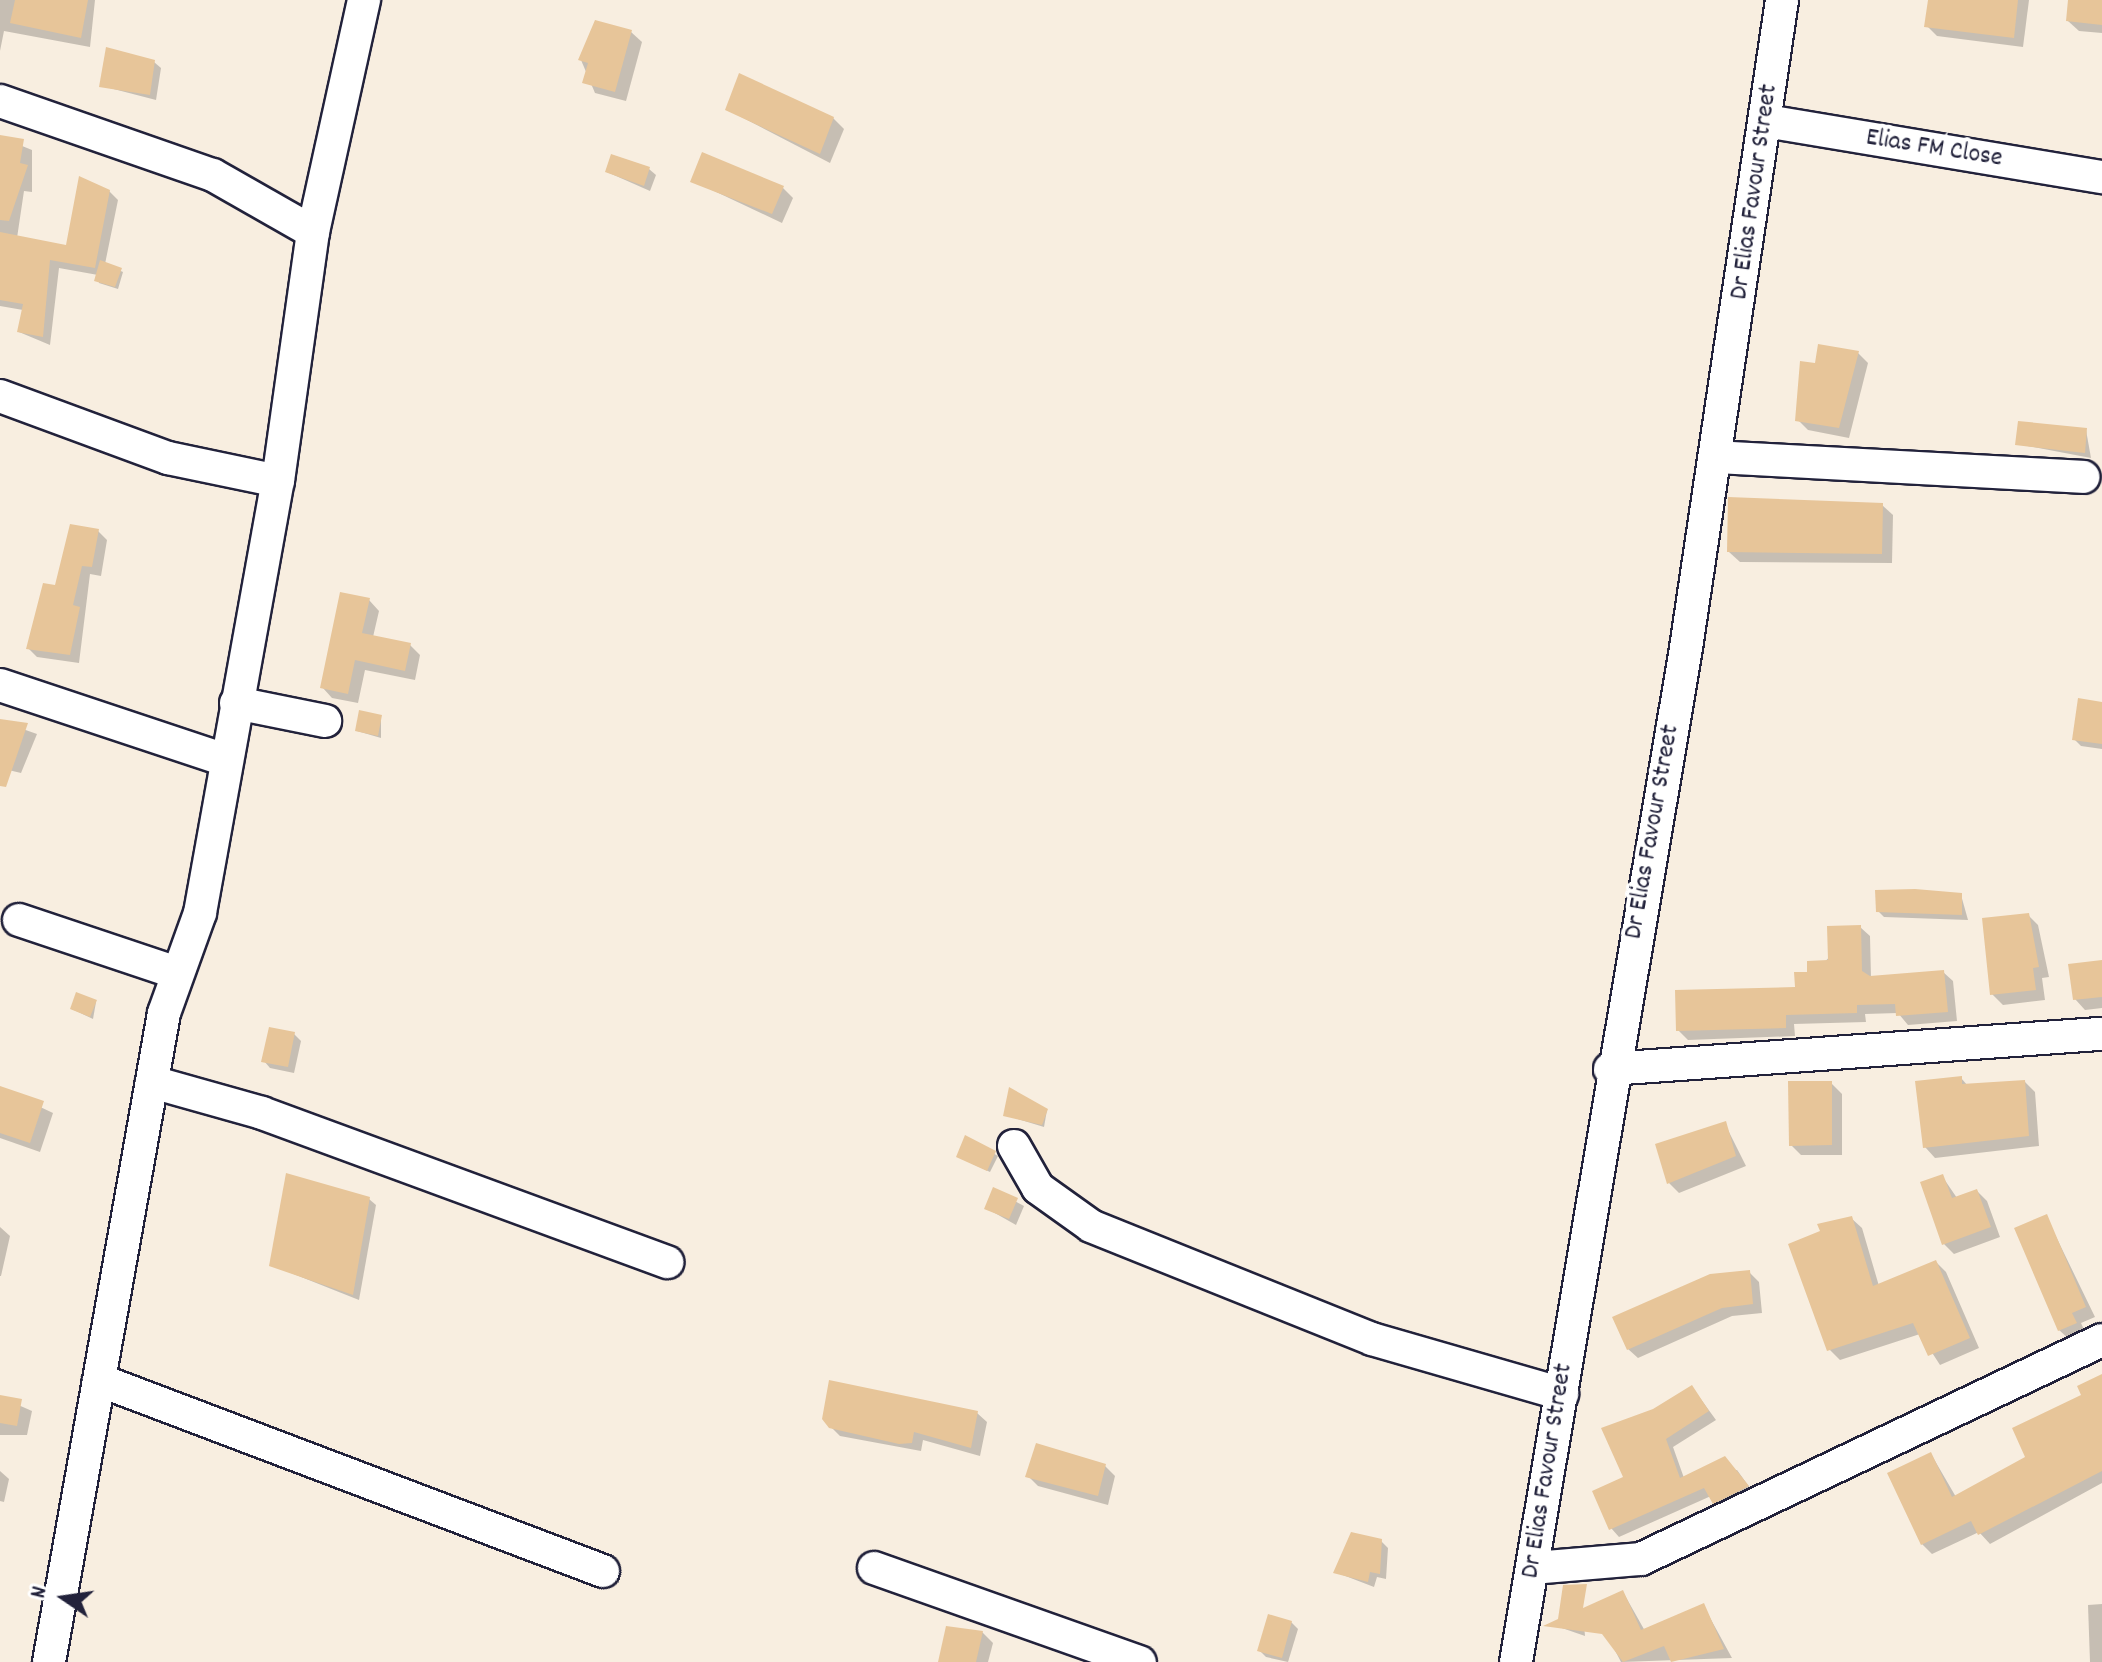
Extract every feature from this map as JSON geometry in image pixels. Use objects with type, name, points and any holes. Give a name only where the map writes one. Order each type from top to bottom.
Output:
[{"type":"street","points":[[49,1662],[152,1082],[177,973],[200,913],[278,481],[313,232],[364,0]]},
{"type":"street","name":"Dr Elias Favour Street","points":[[1516,1662],[1562,1394],[1610,1069],[1715,457],[1782,0]]},
{"type":"street","points":[[0,101],[213,175],[313,232]]},
{"type":"street","name":"Elias FM Close","points":[[1766,121],[2102,177]]},
{"type":"street","points":[[0,396],[168,458],[278,481]]},
{"type":"street","points":[[1715,457],[2083,477]]},
{"type":"street","points":[[0,685],[226,760]]},
{"type":"street","points":[[236,703],[325,721]]},
{"type":"street","points":[[19,920],[177,973]]},
{"type":"street","points":[[1610,1069],[2102,1034]]},
{"type":"street","points":[[152,1082],[262,1113],[667,1262]]},
{"type":"street","points":[[1014,1146],[1038,1188],[1091,1226],[1372,1339],[1562,1394]]},
{"type":"street","points":[[1533,1568],[1641,1559],[2102,1340]]},
{"type":"street","points":[[99,1380],[603,1571]]},
{"type":"street","points":[[874,1568],[1140,1662]]},
{"type":"building","points":[[15,0],[88,0],[81,38],[10,23]]},
{"type":"building","points":[[1928,0],[2018,0],[2014,38],[1924,27]]},
{"type":"building","points":[[2068,0],[2102,0],[2102,25],[2066,21]]},
{"type":"building","points":[[595,20],[632,30],[615,92],[582,83],[588,63],[578,60]]},
{"type":"building","points":[[106,47],[155,60],[150,95],[99,87]]},
{"type":"building","points":[[739,73],[834,117],[820,154],[725,110]]},
{"type":"building","points":[[0,135],[24,139],[20,163],[28,165],[9,221],[0,220]]},
{"type":"building","points":[[702,152],[784,186],[772,214],[690,182]]},
{"type":"building","points":[[611,154],[650,167],[644,186],[605,172]]},
{"type":"building","points":[[79,176],[110,190],[95,268],[50,260],[43,337],[17,332],[23,304],[0,300],[0,232],[66,245]]},
{"type":"building","points":[[100,260],[122,268],[115,287],[94,281]]},
{"type":"building","points":[[1818,344],[1859,351],[1839,428],[1795,421],[1800,361],[1815,363]]},
{"type":"building","points":[[2018,421],[2087,428],[2085,453],[2015,445]]},
{"type":"building","points":[[1728,497],[1883,503],[1882,554],[1727,552]]},
{"type":"building","points":[[70,524],[99,529],[92,567],[82,566],[73,605],[80,607],[70,655],[26,649],[43,583],[55,585]]},
{"type":"building","points":[[340,592],[370,598],[362,633],[411,643],[405,671],[355,660],[348,694],[320,688]]},
{"type":"building","points":[[2078,698],[2102,702],[2102,744],[2072,740]]},
{"type":"building","points":[[359,710],[382,715],[378,736],[355,731]]},
{"type":"building","points":[[0,719],[28,723],[6,787],[0,786]]},
{"type":"building","points":[[1875,890],[1962,893],[1962,915],[1876,912]]},
{"type":"building","points":[[2029,913],[2039,967],[2033,968],[2036,990],[1990,995],[1982,918]]},
{"type":"building","points":[[1861,925],[1862,971],[1870,976],[1944,970],[1948,1012],[1896,1016],[1895,1004],[1857,1005],[1857,1013],[1786,1015],[1786,1028],[1676,1031],[1675,990],[1795,987],[1794,972],[1807,972],[1807,961],[1828,960],[1827,926]]},
{"type":"building","points":[[2102,960],[2102,997],[2073,1000],[2068,964]]},
{"type":"building","points":[[76,992],[97,1000],[90,1017],[70,1009]]},
{"type":"building","points":[[269,1027],[295,1032],[288,1067],[261,1062]]},
{"type":"building","points":[[1962,1076],[1962,1084],[2025,1080],[2029,1136],[1923,1148],[1915,1081]]},
{"type":"building","points":[[1788,1081],[1832,1081],[1832,1145],[1789,1146]]},
{"type":"building","points":[[0,1086],[44,1101],[30,1143],[0,1133]]},
{"type":"building","points":[[1009,1087],[1048,1109],[1042,1125],[1003,1116]]},
{"type":"building","points":[[1726,1121],[1736,1156],[1667,1184],[1655,1144]]},
{"type":"building","points":[[965,1135],[996,1151],[987,1171],[956,1157]]},
{"type":"building","points":[[286,1173],[370,1197],[353,1295],[269,1266]]},
{"type":"building","points":[[1943,1174],[1952,1198],[1977,1189],[1991,1227],[1942,1245],[1920,1182]]},
{"type":"building","points":[[993,1187],[1018,1198],[1009,1219],[984,1209]]},
{"type":"building","points":[[2047,1214],[2086,1307],[2072,1313],[2077,1323],[2058,1331],[2014,1228]]},
{"type":"building","points":[[1852,1216],[1873,1286],[1936,1260],[1970,1338],[1928,1356],[1913,1323],[1827,1351],[1788,1244],[1820,1231],[1817,1224]]},
{"type":"building","points":[[1750,1270],[1753,1304],[1722,1308],[1627,1350],[1612,1317],[1710,1274]]},
{"type":"building","points":[[2102,1374],[2102,1471],[1978,1535],[1971,1521],[1921,1545],[1887,1473],[1931,1452],[1952,1497],[2025,1457],[2012,1428],[2081,1395],[2077,1386]]},
{"type":"building","points":[[829,1380],[978,1411],[971,1448],[914,1432],[912,1443],[899,1444],[829,1428],[822,1419]]},
{"type":"building","points":[[1692,1385],[1709,1411],[1666,1439],[1680,1478],[1725,1456],[1749,1486],[1713,1504],[1704,1488],[1609,1530],[1592,1491],[1623,1477],[1601,1428],[1653,1409]]},
{"type":"building","points":[[0,1395],[22,1399],[17,1426],[0,1423]]},
{"type":"building","points":[[1036,1443],[1106,1464],[1098,1496],[1025,1477]]},
{"type":"building","points":[[1351,1532],[1382,1539],[1380,1574],[1370,1572],[1368,1582],[1333,1573]]},
{"type":"building","points":[[1587,1584],[1583,1608],[1623,1590],[1641,1630],[1704,1603],[1724,1649],[1671,1662],[1664,1646],[1623,1662],[1602,1634],[1543,1626],[1558,1619],[1563,1585]]},
{"type":"building","points":[[1268,1614],[1292,1621],[1282,1658],[1257,1651]]},
{"type":"building","points":[[946,1626],[983,1631],[976,1662],[938,1662]]}]
